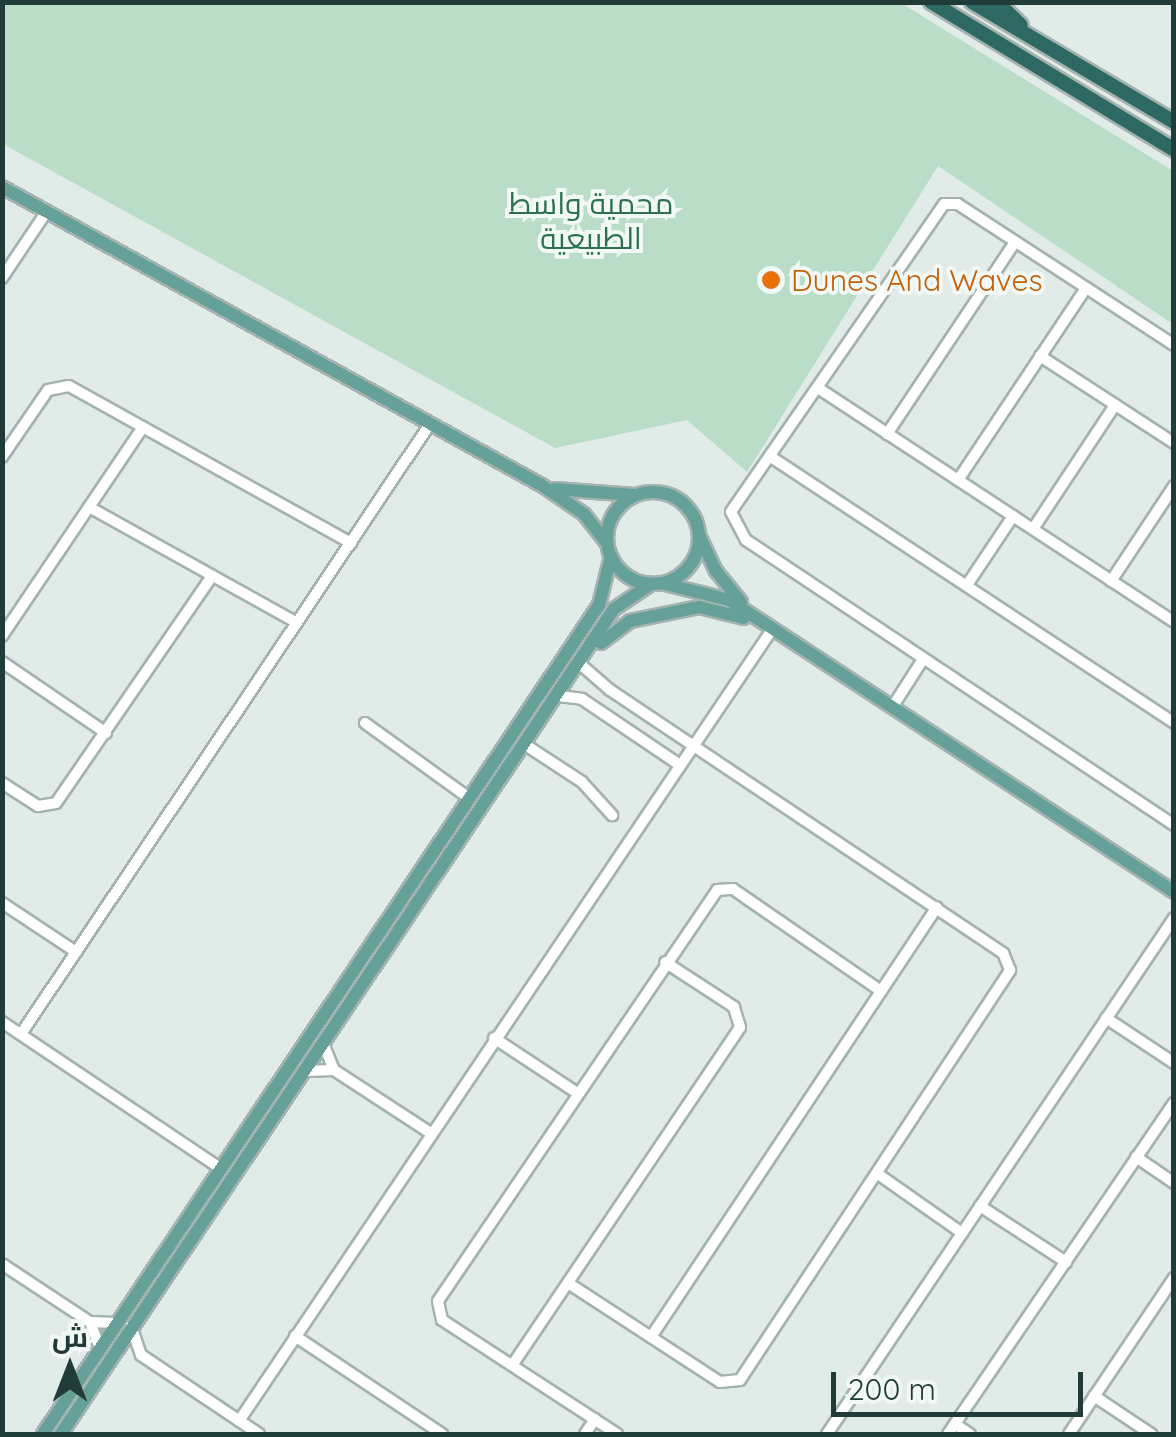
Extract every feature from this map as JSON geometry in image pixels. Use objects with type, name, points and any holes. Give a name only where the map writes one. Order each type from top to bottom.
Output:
[{"type":"highway","points":[[931,2],[1174,150]]},
{"type":"highway","points":[[972,2],[1174,122]]},
{"type":"highway","points":[[997,2],[1028,33]]},
{"type":"main road","points":[[2,187],[543,486],[584,514],[627,576],[714,592],[754,615],[1174,892]]},
{"type":"main road","points":[[543,486],[583,496],[676,498],[721,579],[754,615]]},
{"type":"main road","points":[[124,1324],[220,1168],[602,599],[611,520],[637,495]]},
{"type":"main road","points":[[43,1434],[305,1071],[614,609],[690,565],[698,533]]},
{"type":"main road","points":[[582,661],[624,624],[699,607],[724,608],[772,628]]},
{"type":"main road","points":[[492,790],[511,751],[506,743]]},
{"type":"main road","points":[[61,1434],[105,1352]]},
{"type":"street","points":[[1174,345],[958,204],[940,206],[731,512],[738,532],[1174,825]]},
{"type":"street","points":[[2,278],[47,212]]},
{"type":"street","points":[[887,434],[1015,242]]},
{"type":"street","points":[[958,480],[1086,288]]},
{"type":"street","points":[[1040,356],[1174,444]]},
{"type":"street","points":[[2,457],[44,394],[58,385],[143,427],[350,543]]},
{"type":"street","points":[[818,388],[1174,622]]},
{"type":"street","points":[[1033,530],[1116,406]]},
{"type":"street","points":[[21,1034],[430,424]]},
{"type":"street","points":[[2,636],[143,427]]},
{"type":"street","points":[[771,458],[1174,723]]},
{"type":"street","points":[[1111,581],[1174,486]]},
{"type":"street","points":[[89,507],[297,624]]},
{"type":"street","points":[[967,585],[1013,516]]},
{"type":"street","points":[[2,784],[38,806],[52,806],[212,576]]},
{"type":"street","points":[[239,1421],[429,1132],[772,628]]},
{"type":"street","points":[[892,706],[923,659]]},
{"type":"street","points":[[568,1283],[720,1382],[740,1380],[1009,976],[1003,953],[678,735],[582,661]]},
{"type":"street","points":[[2,662],[106,733]]},
{"type":"street","points":[[559,696],[582,698],[680,765]]},
{"type":"street","points":[[365,723],[469,798]]},
{"type":"street","points":[[664,754],[678,735]]},
{"type":"street","points":[[524,744],[582,782],[612,815]]},
{"type":"street","points":[[617,1434],[442,1320],[436,1304],[714,892],[727,887],[881,991]]},
{"type":"street","points":[[2,903],[76,952]]},
{"type":"street","points":[[651,1337],[937,908]]},
{"type":"street","points":[[827,1434],[1174,918]]},
{"type":"street","points":[[513,1364],[740,1027],[734,1006],[665,962]]},
{"type":"street","points":[[1106,1018],[1174,1063]]},
{"type":"street","points":[[2,1022],[220,1168]]},
{"type":"street","points":[[494,1038],[576,1093]]},
{"type":"street","points":[[323,1044],[334,1070],[429,1132]]},
{"type":"street","points":[[305,1071],[334,1070]]},
{"type":"street","points":[[970,1434],[951,1429],[1174,1103]]},
{"type":"street","points":[[1136,1158],[1174,1183]]},
{"type":"street","points":[[878,1174],[962,1232]]},
{"type":"street","points":[[980,1206],[1066,1262]]},
{"type":"street","points":[[2,1264],[90,1322],[124,1324],[140,1355]]},
{"type":"street","points":[[1069,1434],[1174,1278]]},
{"type":"street","points":[[90,1322],[105,1352],[140,1355],[259,1434]]},
{"type":"street","points":[[295,1336],[442,1434]]},
{"type":"street","points":[[1094,1396],[1151,1434]]},
{"type":"street","points":[[585,1434],[595,1419]]},
{"type":"green space","name":"محمية واسط الطبيعية","points":[[3,3],[901,3],[1173,171],[1173,324],[938,166],[747,472],[687,420],[555,448],[3,144]]},
{"type":"place","name":"Dunes And Waves","points":[[771,280]]}]
